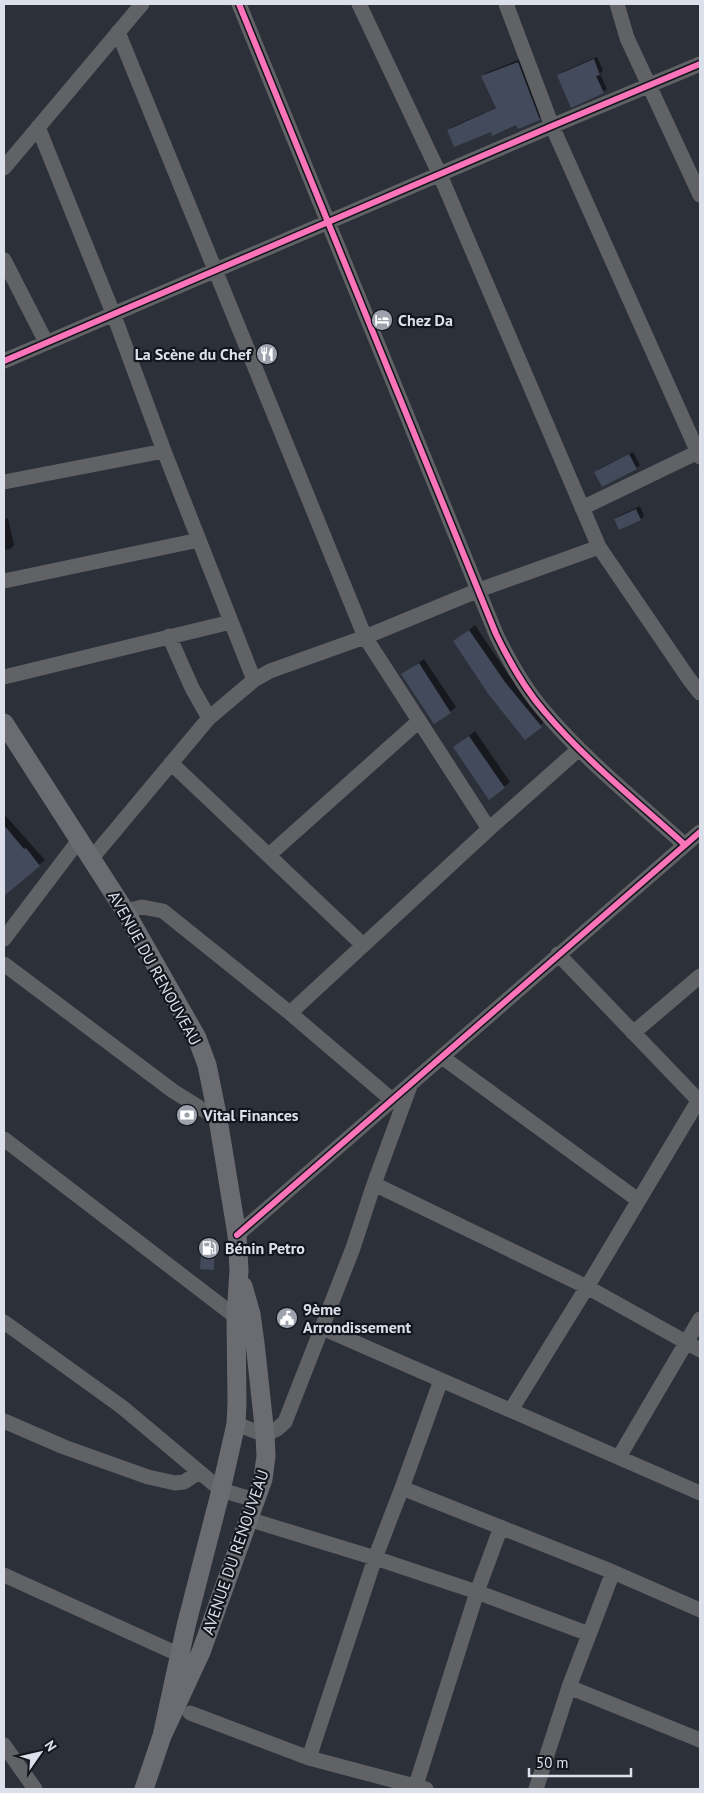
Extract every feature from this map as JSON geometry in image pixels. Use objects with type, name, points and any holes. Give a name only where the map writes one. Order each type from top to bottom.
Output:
[{"type":"main road","name":"AVENUE DU RENOUVEAU","points":[[4,723],[125,911],[197,1038],[207,1065],[218,1119],[237,1235],[239,1270],[236,1317],[236,1424],[162,1736],[144,1789]]},
{"type":"main road","name":"AVENUE DU RENOUVEAU","points":[[162,1736],[201,1652],[263,1478],[266,1456],[255,1343],[251,1314],[239,1270]]},
{"type":"street","points":[[4,168],[142,4]]},
{"type":"street","points":[[239,4],[496,634],[516,673],[544,712],[579,749],[686,844]]},
{"type":"street","points":[[359,4],[440,175],[599,547],[700,693]]},
{"type":"street","points":[[506,4],[552,126],[699,454],[582,508]]},
{"type":"street","points":[[617,4],[627,38],[700,195]]},
{"type":"street","points":[[118,32],[365,637],[489,829]]},
{"type":"street","points":[[4,361],[700,64]]},
{"type":"street","points":[[38,127],[113,313],[164,451],[254,680]]},
{"type":"street","points":[[4,260],[46,342]]},
{"type":"street","points":[[4,482],[164,451]]},
{"type":"street","points":[[4,581],[199,540]]},
{"type":"street","points":[[92,858],[209,718],[254,680],[270,671],[365,637],[479,590],[599,547]]},
{"type":"street","points":[[4,677],[231,622]]},
{"type":"street","points":[[169,636],[192,688],[209,718]]},
{"type":"street","points":[[269,855],[419,721]]},
{"type":"street","points":[[290,1013],[489,829],[579,749]]},
{"type":"street","points":[[171,763],[363,945]]},
{"type":"street","points":[[237,1235],[700,832]]},
{"type":"street","points":[[4,938],[79,840]]},
{"type":"street","points":[[125,911],[142,907],[163,911],[290,1013],[392,1100]]},
{"type":"street","points":[[511,1410],[699,1102],[558,954]]},
{"type":"street","points":[[4,964],[173,1091],[218,1119]]},
{"type":"street","points":[[633,1032],[697,983]]},
{"type":"street","points":[[442,1056],[638,1200]]},
{"type":"street","points":[[236,1424],[264,1435],[277,1429],[285,1422],[353,1248],[374,1184],[411,1084]]},
{"type":"street","points":[[4,1139],[236,1317]]},
{"type":"street","points":[[374,1184],[587,1287],[700,1350]]},
{"type":"street","points":[[620,1457],[700,1319]]},
{"type":"street","points":[[4,1322],[122,1407],[221,1490],[255,1500]]},
{"type":"street","points":[[322,1328],[700,1492]]},
{"type":"street","points":[[309,1758],[375,1558],[441,1380]]},
{"type":"street","points":[[4,1420],[64,1447],[162,1481],[184,1482],[199,1472]]},
{"type":"street","points":[[402,1488],[613,1572],[700,1610]]},
{"type":"street","points":[[248,1519],[477,1592],[589,1634]]},
{"type":"street","points":[[190,1713],[309,1758],[421,1787],[477,1592],[501,1527]]},
{"type":"street","points":[[536,1789],[569,1687],[613,1572]]},
{"type":"street","points":[[4,1575],[180,1656]]},
{"type":"street","points":[[569,1687],[700,1740]]},
{"type":"street","points":[[4,1745],[35,1789]]},
{"type":"building","points":[[594,59],[600,75],[596,76],[604,93],[571,108],[557,75]]},
{"type":"building","points":[[518,62],[540,120],[518,129],[516,125],[492,136],[491,132],[454,147],[447,130],[496,108],[481,76]]},
{"type":"building","points":[[629,454],[637,469],[602,487],[594,472]]},
{"type":"building","points":[[636,509],[641,520],[619,530],[614,519]]},
{"type":"building","points":[[469,630],[505,682],[542,727],[525,740],[489,695],[453,641]]},
{"type":"building","points":[[419,663],[451,713],[434,724],[401,674]]},
{"type":"building","points":[[469,736],[505,788],[489,800],[453,747]]},
{"type":"building","points":[[4,825],[40,866],[4,896]]},
{"type":"building","points":[[202,1239],[215,1240],[214,1270],[200,1269]]},
{"type":"cycle path","points":[[239,4],[496,634],[506,654],[530,693],[560,729],[612,780],[685,845]]},
{"type":"cycle path","points":[[4,361],[700,64]]},
{"type":"cycle path","points":[[237,1235],[700,832]]},
{"type":"place","name":"Chez Da","points":[[382,320]]},
{"type":"place","name":"La Scène du Chef","points":[[267,354]]},
{"type":"place","name":"Vital Finances","points":[[187,1115]]},
{"type":"place","name":"Bénin Petro","points":[[209,1248]]},
{"type":"place","name":"9ème Arrondissement","points":[[287,1318]]}]
